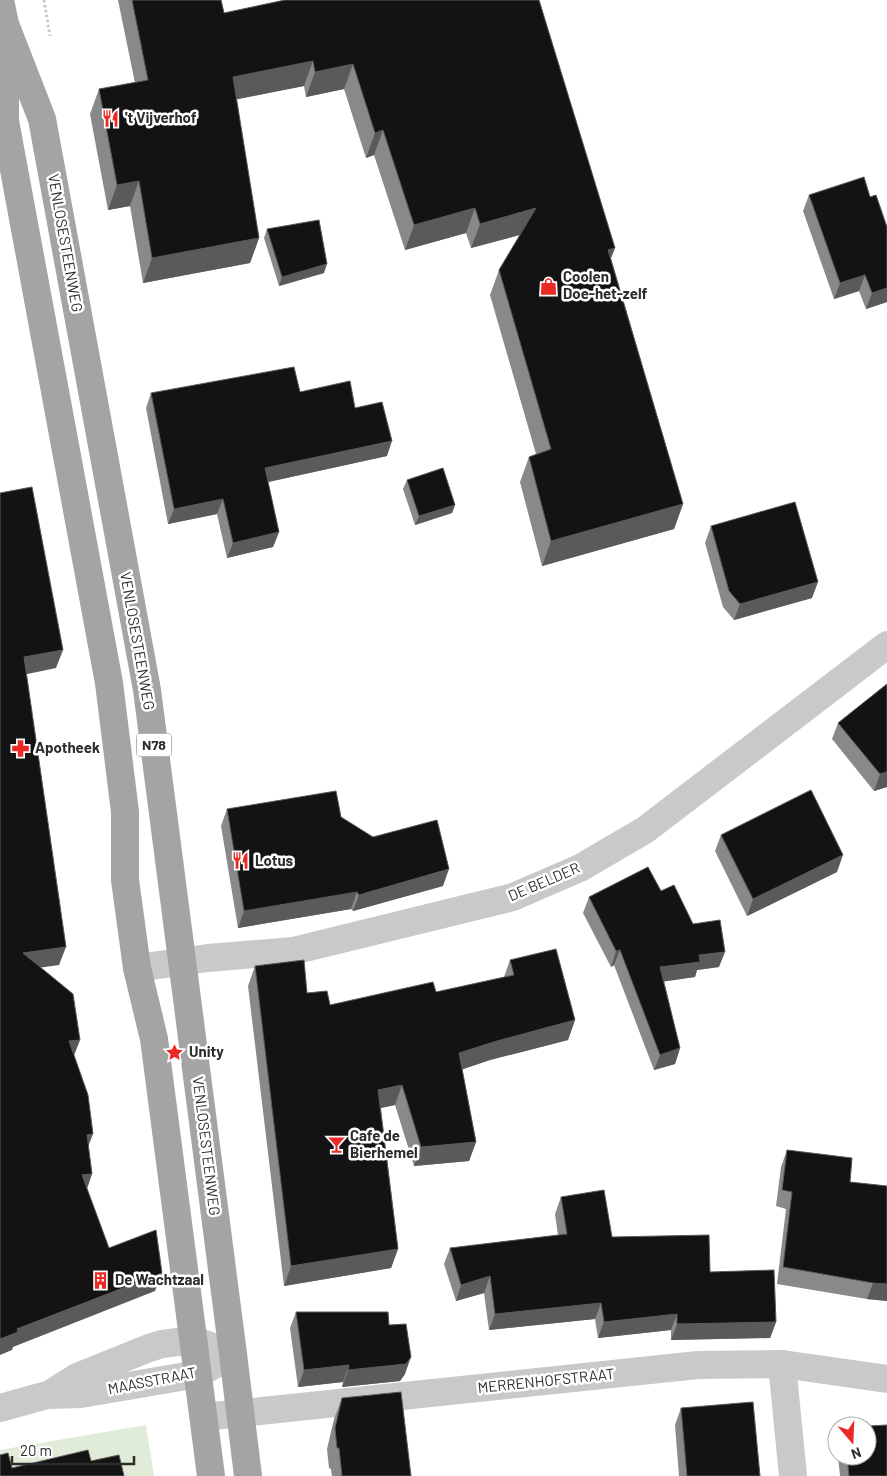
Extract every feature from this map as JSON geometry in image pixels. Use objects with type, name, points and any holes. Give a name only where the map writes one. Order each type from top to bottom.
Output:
[{"type":"main road","name":"VENLOSESTEENWEG","points":[[3,12],[42,119],[147,690],[248,1476]]},
{"type":"main road","name":"VENLOSESTEENWEG","points":[[3,12],[6,121],[109,683],[125,812],[125,880],[137,968],[154,1039],[211,1476]]},
{"type":"street","name":"DE BELDER","points":[[137,968],[182,961],[293,950],[513,897],[580,868],[645,830],[887,645]]},
{"type":"street","name":"MAASSTRAAT","points":[[47,1396],[77,1377],[162,1344],[193,1340],[233,1354]]},
{"type":"street","name":"MAASSTRAAT","points":[[0,1408],[47,1396],[81,1394],[198,1374],[233,1354]]},
{"type":"street","name":"MERRENHOFSTRAAT","points":[[204,1417],[698,1365],[782,1364],[887,1379]]},
{"type":"street","points":[[782,1364],[793,1476]]},
{"type":"green space","points":[[146,1425],[154,1476],[0,1476],[0,1450]]},
{"type":"building","points":[[132,0],[221,0],[224,13],[285,0],[539,0],[615,248],[608,250],[683,504],[551,541],[529,457],[551,449],[499,270],[536,208],[480,224],[475,208],[414,225],[383,130],[375,133],[353,64],[315,72],[313,61],[233,77],[259,238],[152,258],[139,181],[117,185],[99,89],[148,80]]},
{"type":"building","points":[[864,177],[870,197],[876,195],[887,227],[887,288],[872,293],[865,275],[840,283],[809,195]]},
{"type":"building","points":[[319,220],[327,264],[282,277],[267,229]]},
{"type":"building","points":[[294,367],[300,392],[350,381],[355,408],[382,402],[392,441],[265,468],[279,532],[233,543],[223,499],[174,509],[151,393]]},
{"type":"building","points":[[443,468],[455,505],[419,516],[407,480]]},
{"type":"building","points":[[32,487],[63,650],[24,657],[66,947],[23,953],[73,994],[80,1040],[69,1041],[88,1095],[93,1134],[87,1135],[92,1174],[82,1175],[109,1248],[156,1230],[162,1273],[17,1329],[18,1332],[0,1339],[0,493]]},
{"type":"building","points":[[795,502],[818,582],[740,604],[729,591],[711,526]]},
{"type":"building","points":[[887,684],[887,772],[880,774],[838,723]]},
{"type":"building","points":[[811,790],[843,855],[753,899],[721,835]]},
{"type":"building","points":[[336,791],[341,817],[373,837],[437,820],[449,869],[359,895],[357,892],[244,911],[227,809]]},
{"type":"building","points":[[648,867],[661,891],[674,885],[693,924],[720,920],[725,952],[699,955],[700,962],[660,967],[680,1048],[660,1055],[620,950],[616,951],[589,897]]},
{"type":"building","points":[[556,949],[575,1020],[459,1053],[476,1142],[421,1147],[402,1085],[378,1090],[398,1249],[291,1266],[255,966],[304,960],[307,993],[327,991],[330,1005],[433,982],[436,992],[514,975],[510,960]]},
{"type":"building","points":[[787,1150],[852,1158],[850,1182],[887,1186],[887,1284],[783,1267],[792,1192],[782,1190]]},
{"type":"building","points":[[604,1190],[612,1237],[709,1235],[710,1272],[774,1270],[776,1322],[677,1324],[677,1314],[604,1322],[601,1303],[495,1314],[490,1276],[461,1285],[450,1248],[567,1234],[561,1197]]},
{"type":"building","points":[[296,1312],[388,1312],[389,1325],[406,1324],[411,1357],[406,1364],[348,1370],[349,1365],[304,1370]]},
{"type":"building","points":[[401,1392],[411,1476],[342,1476],[335,1428],[342,1398]]},
{"type":"building","points":[[753,1402],[760,1476],[687,1476],[681,1408]]},
{"type":"building","points":[[887,1425],[887,1476],[849,1476],[848,1466],[877,1466],[877,1426]]},
{"type":"building","points":[[88,1450],[91,1461],[119,1455],[124,1476],[0,1476],[0,1455],[8,1453],[12,1468]]},
{"type":"place","name":"'t Vijverhof","points":[[111,118]]},
{"type":"place","name":"Coolen Doe-het-zelf","points":[[549,286]]},
{"type":"place","name":"Apotheek","points":[[21,748]]},
{"type":"place","name":"Lotus","points":[[241,861]]},
{"type":"place","name":"Unity","points":[[175,1052]]},
{"type":"place","name":"Cafe de Bierhemel","points":[[336,1145]]},
{"type":"place","name":"De Wachtzaal","points":[[101,1280]]}]
